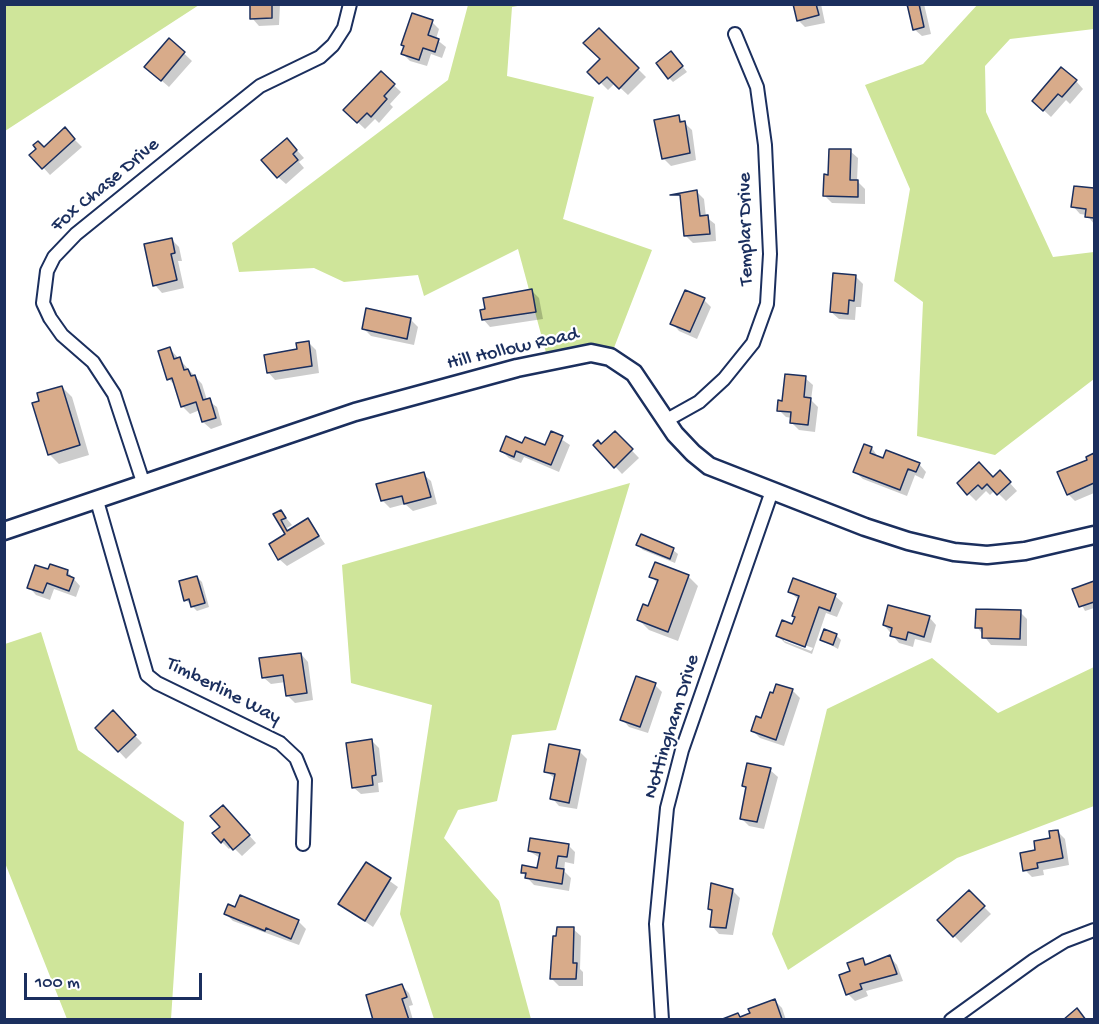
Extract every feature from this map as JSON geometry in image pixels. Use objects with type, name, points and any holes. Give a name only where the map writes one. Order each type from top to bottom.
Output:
[{"type":"street","name":"Fox Chase Drive","points":[[144,485],[114,394],[93,362],[62,335],[43,303],[47,272],[54,256],[76,234],[201,132],[261,86],[320,57],[333,45],[344,28],[350,4]]},
{"type":"street","name":"Templar Drive","points":[[665,421],[699,402],[724,379],[753,343],[767,304],[770,254],[765,145],[757,87],[735,34]]},
{"type":"street","name":"Hill Hollow Road","points":[[4,531],[355,412],[517,368],[591,353],[610,357],[634,373],[665,421],[693,453],[710,466],[908,542],[954,552],[987,555],[1024,551],[1095,535]]},
{"type":"street","name":"Nottingham Drive","points":[[662,1020],[656,924],[667,808],[682,750],[772,491]]},
{"type":"street","name":"Timberline Way","points":[[97,501],[147,675],[157,683],[280,742],[296,758],[305,780],[303,844]]},
{"type":"street","points":[[951,1020],[1034,960],[1065,941],[1095,930]]},
{"type":"green space","points":[[5,4],[199,4],[199,5],[5,131]]},
{"type":"green space","points":[[529,4],[512,7],[507,76],[594,97],[563,219],[652,250],[610,358],[548,360],[518,249],[424,296],[418,275],[344,282],[314,268],[239,272],[232,243],[448,80],[468,5]]},
{"type":"green space","points":[[978,4],[1094,5],[1094,29],[1010,39],[985,66],[986,112],[1053,257],[1094,252],[1094,379],[995,455],[917,436],[923,302],[894,281],[910,189],[865,85],[923,64]]},
{"type":"green space","points":[[630,483],[556,730],[512,735],[497,801],[458,810],[444,838],[499,901],[531,1019],[434,1019],[400,914],[432,705],[351,683],[342,565]]},
{"type":"green space","points":[[41,632],[78,750],[184,822],[171,1019],[67,1019],[5,863],[5,644]]},
{"type":"green space","points":[[932,658],[998,713],[1094,667],[1094,806],[957,858],[788,970],[772,934],[827,709]]},
{"type":"building","points":[[250,4],[272,4],[272,18],[250,19]]},
{"type":"building","points":[[793,4],[816,4],[819,15],[797,21]]},
{"type":"building","points":[[907,4],[919,4],[924,27],[913,30]]},
{"type":"building","points":[[412,13],[433,20],[428,35],[439,39],[435,52],[423,48],[419,60],[401,54],[404,46],[401,45]]},
{"type":"building","points":[[599,28],[639,68],[619,89],[607,77],[599,84],[587,72],[600,59],[583,43]]},
{"type":"building","points":[[169,38],[185,52],[161,81],[144,67]]},
{"type":"building","points":[[671,51],[683,66],[668,79],[656,63]]},
{"type":"building","points":[[1061,67],[1077,80],[1062,97],[1058,94],[1043,111],[1032,101]]},
{"type":"building","points":[[381,71],[395,84],[384,96],[387,99],[371,117],[367,113],[357,123],[343,110]]},
{"type":"building","points":[[679,115],[680,122],[685,121],[690,153],[662,159],[654,120]]},
{"type":"building","points":[[65,127],[75,139],[42,169],[29,155],[36,149],[33,145],[38,141],[44,147]]},
{"type":"building","points":[[287,138],[297,150],[293,154],[298,160],[277,178],[261,160]]},
{"type":"building","points":[[829,149],[851,149],[850,180],[858,180],[858,197],[823,196],[824,174],[828,175]]},
{"type":"building","points":[[1074,186],[1094,188],[1094,218],[1085,217],[1086,209],[1071,207]]},
{"type":"building","points":[[697,190],[700,216],[708,215],[710,234],[684,236],[680,195],[670,195]]},
{"type":"building","points":[[172,238],[175,253],[171,254],[177,280],[153,286],[144,244]]},
{"type":"building","points":[[833,273],[856,275],[854,301],[849,300],[848,314],[830,312]]},
{"type":"building","points":[[532,289],[536,312],[482,320],[480,310],[485,309],[483,298]]},
{"type":"building","points":[[685,290],[705,298],[690,332],[670,324]]},
{"type":"building","points":[[366,308],[411,318],[407,339],[362,329]]},
{"type":"building","points":[[309,341],[312,366],[267,373],[264,355],[297,349],[296,343]]},
{"type":"building","points":[[170,347],[174,359],[180,357],[184,370],[188,369],[191,376],[195,375],[203,400],[210,398],[216,418],[202,422],[196,402],[181,407],[172,378],[167,380],[158,351]]},
{"type":"building","points":[[785,374],[806,376],[804,397],[811,398],[808,425],[790,423],[791,412],[777,411],[778,400],[782,401]]},
{"type":"building","points":[[62,386],[80,445],[48,455],[32,403],[39,401],[37,393]]},
{"type":"building","points":[[551,431],[563,436],[551,465],[516,451],[514,457],[500,451],[506,436],[522,443],[525,437],[545,445]]},
{"type":"building","points":[[615,431],[633,449],[614,468],[593,445],[598,440],[601,444]]},
{"type":"building","points":[[864,444],[872,447],[870,453],[883,458],[886,450],[920,463],[916,472],[908,469],[900,490],[853,472]]},
{"type":"building","points":[[1094,453],[1094,483],[1067,495],[1057,472],[1087,460],[1086,457]]},
{"type":"building","points":[[979,462],[993,477],[1000,470],[1011,482],[997,495],[987,484],[982,489],[978,485],[967,495],[957,483]]},
{"type":"building","points":[[424,472],[431,497],[404,504],[402,496],[381,501],[376,484]]},
{"type":"building","points":[[281,510],[286,518],[281,520],[287,531],[308,518],[319,536],[278,560],[269,544],[285,534],[273,514]]},
{"type":"building","points":[[641,534],[674,548],[670,559],[636,545]]},
{"type":"building","points":[[655,562],[689,575],[668,632],[637,620],[643,604],[648,606],[658,580],[649,577]]},
{"type":"building","points":[[50,564],[68,570],[67,575],[74,578],[69,591],[47,583],[43,593],[27,588],[35,565],[48,569]]},
{"type":"building","points":[[197,576],[205,603],[191,607],[189,599],[184,601],[179,581]]},
{"type":"building","points":[[793,578],[836,594],[830,611],[819,607],[805,647],[776,636],[782,620],[792,624],[795,617],[792,616],[799,596],[788,592]]},
{"type":"building","points":[[1094,581],[1094,602],[1079,607],[1072,589]]},
{"type":"building","points":[[888,605],[930,616],[924,637],[908,632],[906,640],[890,636],[892,628],[883,625]]},
{"type":"building","points":[[976,609],[1021,610],[1020,639],[982,638],[982,628],[975,628]]},
{"type":"building","points":[[824,629],[837,634],[833,645],[820,640]]},
{"type":"building","points":[[301,653],[307,693],[286,696],[283,675],[262,678],[259,658]]},
{"type":"building","points":[[636,676],[656,683],[640,727],[620,720]]},
{"type":"building","points":[[776,684],[793,689],[776,740],[751,731],[756,716],[761,718],[770,692],[773,693]]},
{"type":"building","points":[[113,710],[136,735],[118,752],[95,728]]},
{"type":"building","points":[[372,739],[376,775],[372,776],[373,785],[352,788],[346,743]]},
{"type":"building","points":[[549,744],[580,750],[569,803],[550,799],[555,774],[544,772]]},
{"type":"building","points":[[747,763],[771,768],[757,822],[740,819],[746,787],[742,786]]},
{"type":"building","points":[[223,805],[250,835],[233,850],[224,839],[221,843],[212,833],[220,827],[210,816]]},
{"type":"building","points":[[1058,830],[1063,858],[1037,863],[1038,868],[1023,871],[1020,853],[1035,850],[1034,841],[1050,838],[1049,831]]},
{"type":"building","points":[[530,838],[569,844],[567,857],[558,856],[556,868],[564,869],[562,884],[525,878],[526,873],[521,873],[522,865],[537,868],[540,853],[528,851]]},
{"type":"building","points":[[366,862],[391,878],[365,921],[338,904]]},
{"type":"building","points":[[711,883],[733,889],[726,928],[710,927],[712,910],[708,909]]},
{"type":"building","points":[[969,890],[985,906],[953,937],[937,920]]},
{"type":"building","points":[[240,895],[299,920],[291,939],[224,914],[228,904],[235,907]]},
{"type":"building","points":[[557,927],[574,927],[573,963],[577,963],[576,979],[550,979],[553,936],[556,936]]},
{"type":"building","points":[[890,955],[897,974],[860,984],[862,989],[846,995],[839,975],[850,971],[847,963],[863,958],[865,965]]},
{"type":"building","points":[[402,984],[407,997],[402,999],[409,1020],[373,1020],[366,995]]},
{"type":"building","points":[[775,999],[782,1019],[720,1020],[738,1013],[740,1017],[750,1013],[748,1009]]},
{"type":"building","points":[[1077,1008],[1086,1020],[1063,1020]]}]
